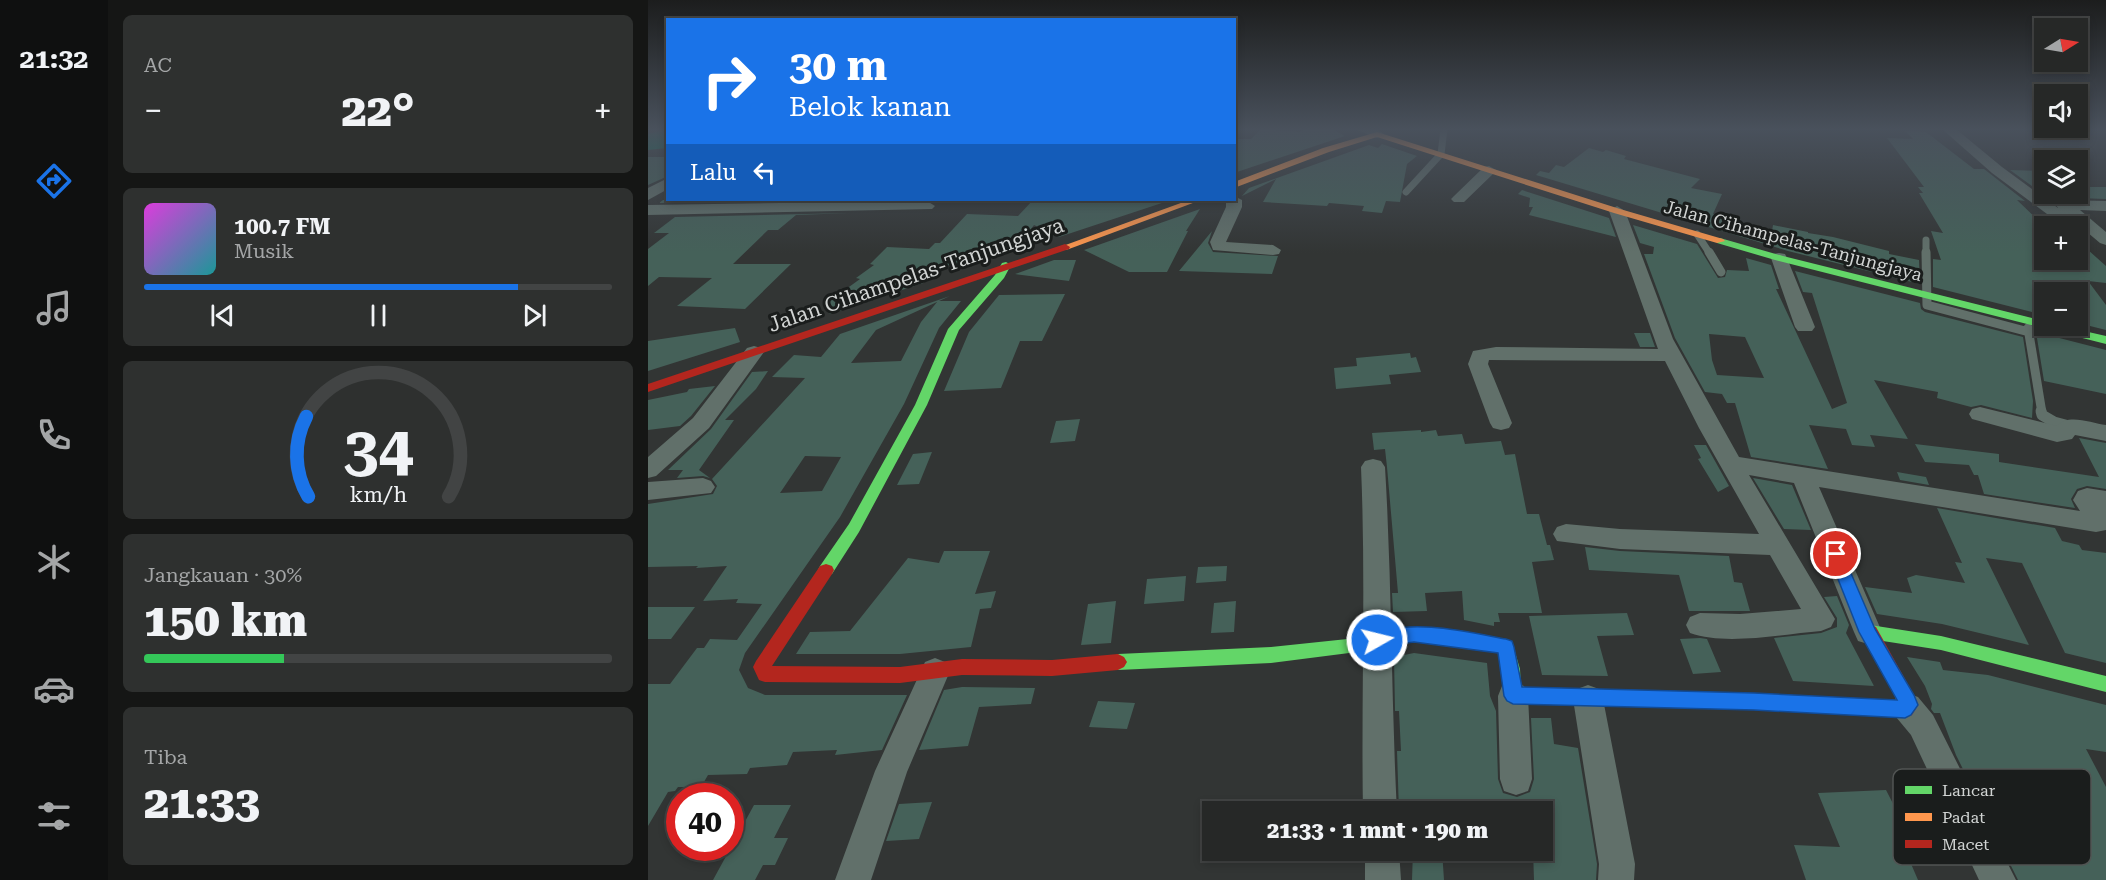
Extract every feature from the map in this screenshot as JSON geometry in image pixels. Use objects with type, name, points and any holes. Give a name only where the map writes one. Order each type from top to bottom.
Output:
[{"type":"main road","points":[[1236,184],[1274,170]]},
{"type":"main road","name":"Jalan Cihampelas-Tanjungjaya","points":[[1489,170],[1617,211],[1779,258],[1927,297],[1987,317],[2028,327],[2106,340]]},
{"type":"main road","name":"Jalan Cihampelas-Tanjungjaya","points":[[648,388],[1193,201]]},
{"type":"main road","points":[[1006,265],[1000,276],[954,329],[921,405],[854,528],[762,667],[762,671],[775,675],[900,675],[996,666],[1052,668],[1133,661],[1271,655],[1357,645],[1414,634],[1466,639],[1506,647],[1511,669],[1513,696],[1754,701],[1901,709],[1907,707],[1908,701],[1868,632]]},
{"type":"main road","points":[[1868,632],[1941,643],[2106,684]]},
{"type":"street","points":[[1459,199],[1489,170]]},
{"type":"street","points":[[2007,170],[2034,185]]},
{"type":"street","points":[[2010,170],[2062,216]]},
{"type":"street","points":[[648,195],[666,183]]},
{"type":"street","points":[[1234,201],[1234,207],[1218,242],[1219,246],[1274,250]]},
{"type":"street","points":[[2064,205],[2106,206]]},
{"type":"street","points":[[2064,205],[2106,240]]},
{"type":"street","points":[[648,210],[927,206]]},
{"type":"street","points":[[1617,211],[1660,331],[1671,354],[1731,464],[1821,619],[1740,626],[1700,625]]},
{"type":"street","points":[[2088,238],[2106,252]]},
{"type":"street","points":[[1779,258],[1805,327]]},
{"type":"street","points":[[648,470],[701,423],[754,351]]},
{"type":"street","points":[[1501,423],[1478,364],[1480,355],[1507,353],[1671,354]]},
{"type":"street","points":[[1980,414],[2057,434],[2064,434],[2069,426],[2106,434]]},
{"type":"street","points":[[1731,464],[2096,523],[2100,522],[2085,500],[2087,497],[2106,500]]},
{"type":"street","points":[[1372,467],[1378,563],[1377,724],[1380,801]]},
{"type":"street","points":[[1803,476],[1868,632]]},
{"type":"street","points":[[648,491],[703,487]]},
{"type":"street","points":[[1566,534],[1620,539],[1778,544]]},
{"type":"street","points":[[853,880],[891,771],[935,671]]},
{"type":"street","points":[[1513,696],[1516,780]]},
{"type":"street","points":[[1588,699],[1617,864],[1616,880]]},
{"type":"street","points":[[1907,707],[1922,724],[1944,769]]},
{"type":"street","points":[[1382,861],[1383,880]]},
{"type":"street","points":[[1991,865],[1998,880]]},
{"type":"lane","points":[[1406,192],[1426,170]]},
{"type":"lane","points":[[1697,234],[1721,272]]},
{"type":"lane","points":[[1926,240],[1927,297]]},
{"type":"lane","points":[[2028,327],[2042,416],[2069,426]]},
{"type":"building","points":[[648,170],[666,170],[666,177],[648,185]]},
{"type":"building","points":[[1299,170],[1406,170],[1400,202],[1386,201],[1382,213],[1362,211],[1364,206],[1263,202],[1276,179],[1242,196],[1249,188]]},
{"type":"building","points":[[1552,170],[1666,170],[1700,179],[1691,188],[1722,194],[1713,214],[1734,223],[1772,231],[1773,225],[1833,237],[1889,251],[1889,254],[1919,260],[1920,284],[1788,251],[1536,175],[1540,171],[1549,173]]},
{"type":"building","points":[[1911,170],[1985,170],[2025,201],[2017,200],[2034,216],[2034,270],[2088,270],[2088,250],[2106,266],[2106,283],[2088,281],[2106,305],[2106,330],[2088,326],[2088,282],[2034,282],[2034,312],[1933,287],[1933,259],[1941,260],[1931,231],[1943,233],[1919,193],[1923,193],[1918,187],[1924,187]]},
{"type":"building","points":[[2010,170],[2034,171],[2034,188]]},
{"type":"building","points":[[2088,187],[2106,187],[2106,199],[2088,198]]},
{"type":"building","points":[[1522,190],[1609,218],[1616,237],[1529,215],[1533,207],[1529,207],[1530,198],[1518,194]]},
{"type":"building","points":[[663,200],[796,201],[659,203]]},
{"type":"building","points":[[1032,201],[1168,201],[1059,237],[1034,225],[1015,251],[994,250],[988,256],[976,256],[963,267],[946,265],[923,283],[830,314],[824,305],[860,279],[856,278],[874,265],[870,264],[887,247],[929,249],[935,243],[940,243],[967,214],[1018,216]]},
{"type":"building","points":[[1200,209],[1186,231],[1188,231],[1167,272],[1129,272],[1084,250]]},
{"type":"building","points":[[851,213],[796,215],[778,230],[768,230],[733,264],[791,264],[745,309],[677,306],[712,278],[659,277],[648,286],[648,249],[669,233],[654,233],[675,217]]},
{"type":"building","points":[[1633,225],[1697,244],[1718,278],[1725,277],[1727,270],[1749,271],[1746,258],[1771,265],[1779,289],[1776,289],[1832,409],[1847,403],[1812,293],[1803,292],[1795,271],[1920,303],[1921,309],[1925,312],[2023,337],[2033,401],[2032,418],[1981,405],[1971,407],[1937,398],[1938,392],[1874,380],[1908,439],[1870,435],[1875,447],[1852,445],[1846,429],[1809,425],[1828,469],[1751,457],[1735,403],[1727,403],[1722,394],[1705,392],[1675,338],[1644,254],[1653,254],[1654,247],[1640,243]],"holes":[[[1709,334],[1745,337],[1764,378],[1717,375],[1712,360]]]},
{"type":"building","points":[[1212,231],[1208,243],[1213,252],[1278,256],[1272,274],[1179,271]]},
{"type":"building","points":[[1054,260],[1076,260],[1069,281],[1015,274]]},
{"type":"building","points":[[1065,294],[1042,341],[1020,341],[1001,388],[944,391],[969,332],[999,295]]},
{"type":"building","points":[[950,296],[939,301],[961,301],[939,328],[904,404],[840,517],[745,653],[739,670],[748,688],[765,695],[907,695],[882,750],[835,755],[837,750],[793,752],[787,765],[750,768],[747,774],[708,775],[703,783],[666,783],[666,795],[648,826],[648,684],[670,684],[697,648],[704,648],[710,639],[737,640],[762,604],[736,603],[738,599],[703,601],[727,566],[648,567],[648,504],[713,494],[717,486],[712,479],[805,378],[772,377],[794,355],[821,357],[840,334]],"holes":[[[937,302],[921,322],[901,361],[851,363],[876,330]],[[805,456],[841,457],[822,491],[780,493]]]},
{"type":"building","points":[[735,328],[740,342],[648,371],[648,341]]},
{"type":"building","points":[[1634,333],[1650,333],[1655,347],[1640,347]]},
{"type":"building","points":[[2037,336],[2052,336],[2106,350],[2106,394],[2044,381]]},
{"type":"building","points":[[1410,353],[1411,358],[1416,357],[1421,372],[1389,375],[1391,384],[1336,389],[1334,368],[1357,366],[1356,358]]},
{"type":"building","points":[[768,371],[756,389],[725,420],[734,420],[699,470],[710,478],[703,476],[677,478],[683,470],[668,470],[711,429],[752,372]]},
{"type":"building","points":[[715,386],[680,426],[648,430],[648,400],[687,392],[689,389]]},
{"type":"building","points":[[1080,419],[1075,441],[1050,443],[1056,421]]},
{"type":"building","points":[[1421,430],[1421,432],[1436,430],[1438,436],[1462,434],[1465,444],[1501,441],[1505,455],[1515,454],[1527,514],[1539,514],[1547,545],[1550,545],[1554,560],[1532,562],[1542,613],[1498,613],[1500,622],[1494,622],[1494,626],[1464,620],[1462,591],[1425,593],[1427,611],[1393,612],[1392,593],[1398,593],[1385,449],[1374,450],[1372,433]]},
{"type":"building","points":[[2079,438],[2106,443],[2106,489],[2087,486],[2077,489],[2071,499],[2075,508],[1984,494],[1978,475],[1974,475],[1969,465],[1925,462],[1915,444],[1999,454],[1999,462],[2099,477]]},
{"type":"building","points":[[1694,445],[1706,445],[1729,486],[1718,492],[1698,459],[1701,458]]},
{"type":"building","points":[[932,452],[919,484],[897,485],[913,454]]},
{"type":"building","points":[[1897,472],[1926,477],[1929,485],[1900,480]]},
{"type":"building","points":[[1753,478],[1792,485],[1811,530],[1784,529]]},
{"type":"building","points":[[1937,508],[2055,528],[2062,541],[2079,545],[2082,550],[2106,553],[2106,663],[2065,653],[2022,563],[1986,558],[2029,645],[1942,624],[1877,614],[1865,587],[1912,593],[1907,578],[1916,575],[1965,583],[1955,562],[1962,563]]},
{"type":"building","points":[[1585,547],[1620,551],[1729,556],[1734,582],[1742,583],[1750,611],[1689,611],[1679,575],[1589,570]]},
{"type":"building","points":[[944,551],[990,551],[975,594],[996,591],[991,608],[980,609],[971,647],[900,654],[796,654],[810,632],[850,631],[908,558],[939,563]]},
{"type":"building","points":[[1227,566],[1226,581],[1196,583],[1198,567]]},
{"type":"building","points":[[1186,576],[1184,601],[1144,604],[1147,579]]},
{"type":"building","points":[[1837,596],[1849,625],[1846,633],[1874,686],[1793,681],[1774,638],[1821,633],[1837,627],[1837,618],[1824,597]]},
{"type":"building","points":[[1116,601],[1111,643],[1081,645],[1088,604]]},
{"type":"building","points":[[1236,601],[1234,632],[1211,633],[1214,603]]},
{"type":"building","points":[[648,607],[695,607],[671,639],[648,639]]},
{"type":"building","points":[[1627,613],[1634,635],[1597,636],[1608,676],[1542,675],[1529,616]]},
{"type":"building","points":[[1680,639],[1707,639],[1721,672],[1693,674]]},
{"type":"building","points":[[1414,653],[1487,663],[1490,696],[1496,711],[1498,779],[1503,793],[1517,797],[1530,792],[1534,779],[1531,718],[1551,718],[1554,744],[1578,748],[1597,864],[1596,880],[1534,880],[1533,861],[1553,861],[1553,801],[1399,801],[1397,751],[1401,751],[1399,711],[1395,711],[1394,657]]},
{"type":"building","points":[[1907,657],[1940,662],[1943,670],[1988,675],[2106,705],[2106,752],[2086,749],[2106,787],[2106,880],[2018,880],[2011,865],[2091,865],[2091,769],[1963,769],[1940,713],[1934,713],[1931,709],[1932,704],[1925,686]]},
{"type":"building","points":[[962,687],[1035,688],[1031,704],[979,707],[968,746],[919,750],[944,690]]},
{"type":"building","points":[[1098,701],[1135,703],[1127,729],[1089,727]]},
{"type":"building","points":[[1886,790],[1893,804],[1893,865],[1912,865],[1918,880],[1806,880],[1794,845],[1840,847],[1818,793]]},
{"type":"building","points":[[932,802],[919,839],[886,841],[899,804]]},
{"type":"building","points":[[754,805],[791,805],[774,838],[788,838],[775,865],[763,865],[755,880],[713,880],[723,861],[744,861],[744,823]]},
{"type":"building","points":[[1413,861],[1443,861],[1444,880],[1412,880]]},
{"type":"traffic: fast","points":[[1720,241],[1779,258],[2106,340]]},
{"type":"traffic: fast","points":[[826,570],[854,528],[921,405],[954,329],[1000,276],[1006,265]]},
{"type":"traffic: fast","points":[[1870,632],[1941,643],[2106,684]]},
{"type":"traffic: fast","points":[[1118,662],[1271,655],[1357,645],[1414,634],[1466,639],[1506,647],[1511,669],[1513,696],[1519,696]]},
{"type":"traffic: slow","points":[[1236,184],[1273,170]]},
{"type":"traffic: slow","points":[[1489,170],[1720,241]]},
{"type":"traffic: slow","points":[[1065,247],[1193,201]]},
{"type":"traffic: jam","points":[[648,388],[1065,247]]},
{"type":"traffic: jam","points":[[826,570],[762,667],[765,674],[900,675],[962,667],[1052,668],[1118,662]]},
{"type":"traffic: jam","points":[[1519,696],[1754,701],[1905,709],[1909,705],[1908,701],[1870,632]]},
{"type":"route","points":[[1377,640],[1414,634],[1466,639],[1506,647],[1511,669],[1513,696],[1754,701],[1905,709],[1909,705],[1908,701],[1868,632],[1836,554]]}]
